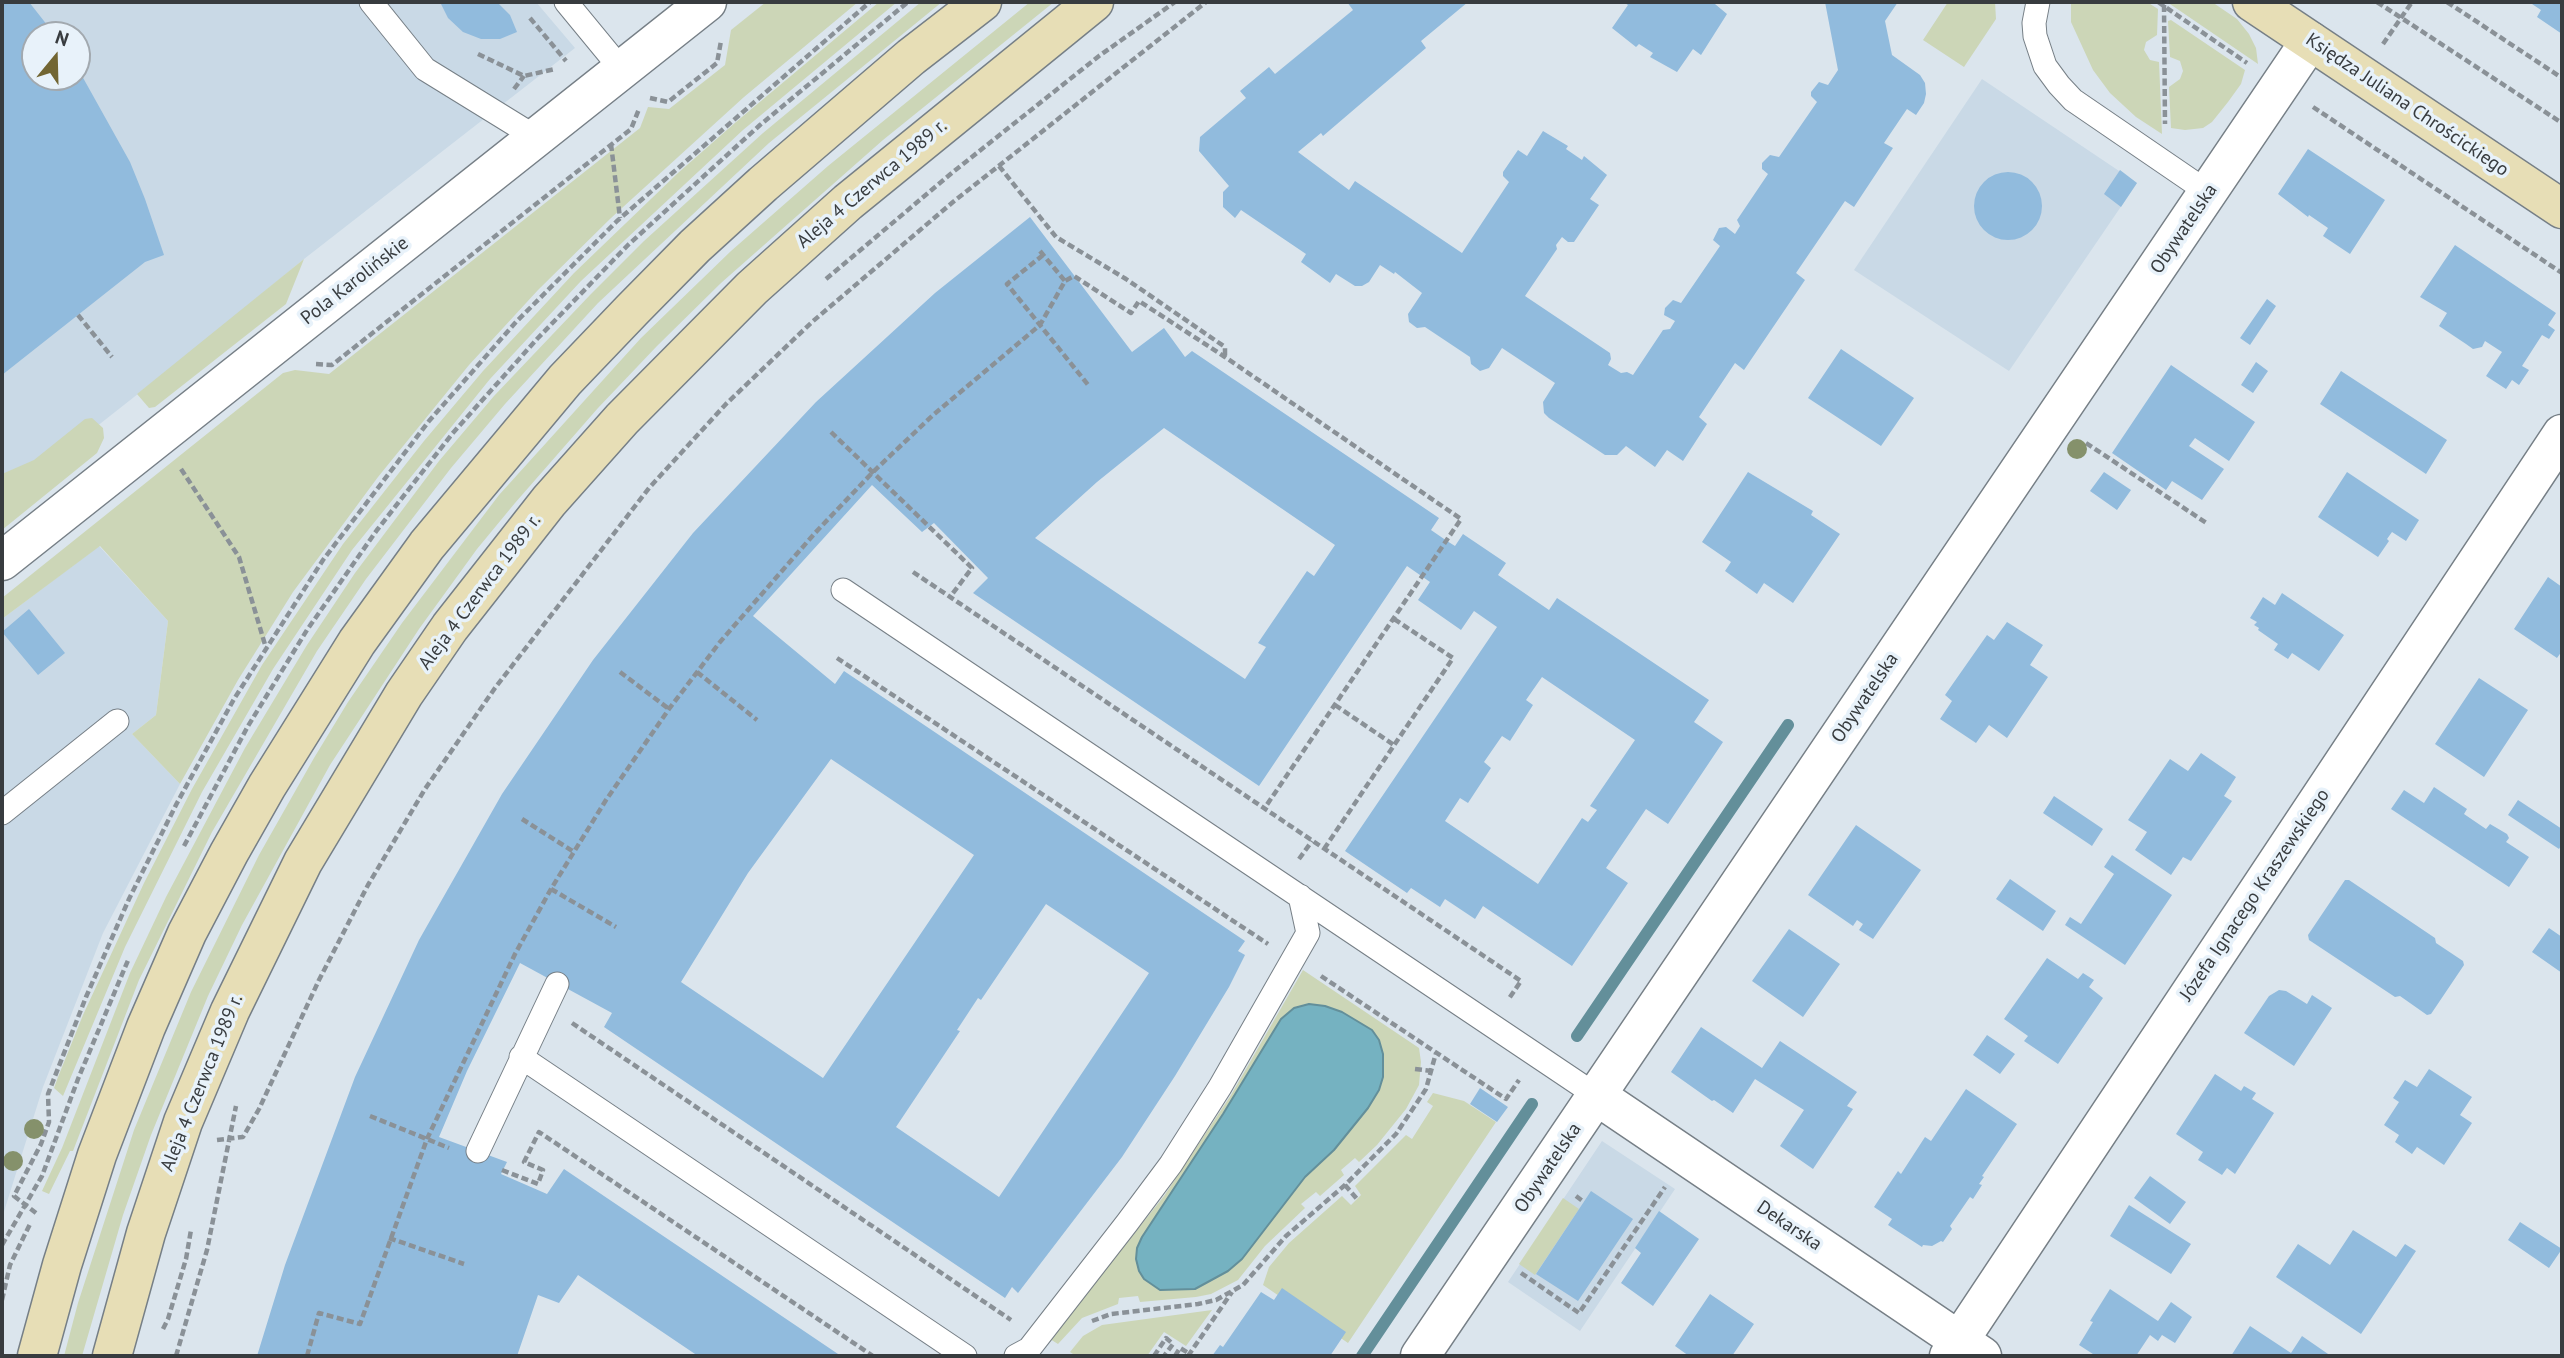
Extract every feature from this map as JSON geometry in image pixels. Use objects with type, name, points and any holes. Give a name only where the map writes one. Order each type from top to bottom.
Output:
[{"type":"main road","points":[[37,1356],[97,1155],[146,1027],[187,933],[261,797],[357,642],[426,544],[565,380],[632,310],[695,246],[763,184],[911,57],[982,2]]},
{"type":"main road","name":"Aleja 4 Czerwca 1989 r.","points":[[111,1356],[146,1233],[183,1122],[230,1010],[303,862],[404,694],[450,627],[549,501],[622,419],[752,288],[858,194],[1094,2]]},
{"type":"main road","name":"Księdza Juliana Chrościckiego","points":[[2252,2],[2562,209]]},
{"type":"street","name":"Pola Karolińskie","points":[[2,561],[707,2]]},
{"type":"street","name":"Obywatelska","points":[[1420,1356],[2310,41]]},
{"type":"street","name":"Józefa Ignacego Kraszewskiego","points":[[1963,1351],[2562,434]]},
{"type":"street","name":"Dekarska","points":[[1597,1096],[1963,1351]]},
{"type":"lane","points":[[371,2],[425,69],[537,138]]},
{"type":"lane","points":[[566,2],[622,70]]},
{"type":"lane","points":[[2038,2],[2034,23],[2035,36],[2045,66],[2059,85],[2073,100],[2209,193]]},
{"type":"lane","points":[[843,590],[1597,1096]]},
{"type":"lane","points":[[2,813],[117,722]]},
{"type":"lane","points":[[1016,1356],[1029,1349],[1038,1338],[1171,1164],[1254,1032],[1308,933],[1300,896]]},
{"type":"lane","points":[[478,1151],[556,984]]},
{"type":"lane","points":[[521,1056],[965,1356]]},
{"type":"path","points":[[818,286],[953,172],[1099,56],[1175,2]]},
{"type":"path","points":[[213,1140],[243,1137],[368,885],[425,789],[495,688],[649,488],[726,404],[812,322],[999,166],[1206,2]]},
{"type":"path","points":[[2377,2],[2562,123]]},
{"type":"path","points":[[2376,54],[2412,2]]},
{"type":"path","points":[[2447,2],[2562,78]]},
{"type":"path","points":[[2161,4],[2256,69]]},
{"type":"path","points":[[2161,4],[2165,129]]},
{"type":"path","points":[[530,18],[566,61]]},
{"type":"path","points":[[478,54],[524,76],[557,69],[581,50],[592,33]]},
{"type":"path","points":[[2309,104],[2562,273]]},
{"type":"path","points":[[611,145],[620,219]]},
{"type":"path","points":[[999,166],[1056,237],[1126,279],[1224,347],[1225,357]]},
{"type":"path","points":[[1065,281],[1042,253],[1007,284],[1089,386]]},
{"type":"path","points":[[307,1356],[319,1313],[360,1324],[426,1139],[509,966],[551,889],[606,800],[669,709],[720,642],[815,533],[873,472],[932,416],[1040,325],[1065,281],[1074,276],[1131,313],[1139,301],[1461,519],[1264,809]]},
{"type":"path","points":[[78,315],[111,357]]},
{"type":"path","points":[[831,432],[972,568],[950,597]]},
{"type":"path","points":[[2083,440],[2208,524]]},
{"type":"path","points":[[178,465],[239,557],[266,648]]},
{"type":"path","points":[[913,572],[1521,981],[1505,1004]]},
{"type":"path","points":[[1324,849],[1452,658],[1394,619]]},
{"type":"path","points":[[837,658],[1506,1100],[1525,1071]]},
{"type":"path","points":[[697,672],[757,720]]},
{"type":"path","points":[[620,673],[669,709]]},
{"type":"path","points":[[1335,705],[1394,745]]},
{"type":"path","points":[[522,819],[574,852]]},
{"type":"path","points":[[551,889],[616,927]]},
{"type":"path","points":[[547,1006],[1038,1338]]},
{"type":"path","points":[[1084,1326],[1111,1314],[1216,1300],[1243,1285],[1286,1236],[1385,1147],[1407,1120],[1426,1089],[1436,1053]]},
{"type":"path","points":[[1415,1069],[1432,1071]]},
{"type":"path","points":[[176,1356],[207,1250],[236,1105]]},
{"type":"path","points":[[370,1116],[450,1149]]},
{"type":"path","points":[[498,1168],[538,1184],[543,1170],[524,1162],[539,1132],[873,1356]]},
{"type":"path","points":[[1511,1266],[1579,1313],[1671,1177]]},
{"type":"path","points":[[1345,1185],[1357,1199]]},
{"type":"path","points":[[158,1339],[168,1319],[186,1259],[192,1226]]},
{"type":"path","points":[[389,1238],[464,1264]]},
{"type":"path","points":[[1175,1356],[1180,1348],[1189,1355],[1233,1292]]},
{"type":"path","points":[[1154,1356],[1166,1339],[1173,1344],[1164,1356]]},
{"type":"shaded area","points":[[2,2],[536,2],[575,48],[304,259],[209,338],[2,501]]},
{"type":"shaded area","points":[[1982,79],[2137,183],[2009,371],[1854,270]]},
{"type":"shaded area","points":[[99,546],[168,621],[156,715],[132,734],[180,784],[103,933],[43,1087],[2,1218],[2,619]]},
{"type":"shaded area","points":[[1602,1141],[1675,1189],[1580,1331],[1508,1282]]},
{"type":"green space","points":[[766,2],[858,2],[744,97],[611,218],[538,290],[469,365],[378,477],[293,592],[238,680],[180,784],[132,734],[156,715],[168,621],[100,546],[2,619],[2,598],[283,373],[295,370],[329,374],[640,128],[648,107],[669,109],[725,65],[731,30]]},
{"type":"green space","points":[[879,2],[897,2],[743,130],[581,281],[490,379],[352,550],[273,669],[202,792],[125,947],[63,1096],[54,1088],[58,1077],[83,1015],[144,883],[192,789],[262,665],[343,544],[483,371],[574,273],[678,173]]},
{"type":"green space","points":[[921,2],[942,2],[769,143],[598,303],[505,404],[451,468],[366,579],[317,651],[212,832],[139,980],[73,1151],[70,1151],[49,1194],[42,1191],[62,1148],[130,973],[166,897],[245,748],[307,645],[355,573],[439,461],[494,396],[590,295],[644,241],[763,133]]},
{"type":"green space","points":[[1030,2],[1054,2],[883,140],[721,283],[657,346],[598,408],[515,503],[477,549],[419,629],[330,765],[242,925],[208,996],[151,1135],[123,1215],[82,1356],[64,1356],[78,1303],[134,1130],[191,992],[259,855],[314,758],[402,623],[499,495],[641,338],[731,251],[828,166]]},
{"type":"green space","points":[[1948,2],[1995,2],[1996,19],[1964,67],[1923,40]]},
{"type":"green space","points":[[2071,2],[2147,2],[2158,9],[2157,35],[2146,42],[2144,50],[2150,60],[2159,62],[2162,134],[2136,117],[2110,93],[2093,70],[2071,22]]},
{"type":"green space","points":[[2167,2],[2212,2],[2237,19],[2256,48],[2258,64]]},
{"type":"green space","points":[[2171,20],[2245,70],[2241,84],[2228,102],[2212,122],[2203,128],[2171,128],[2169,87],[2180,79],[2183,71],[2180,61],[2170,57],[2168,21]]},
{"type":"green space","points":[[304,259],[286,304],[155,407],[149,408],[137,394]]},
{"type":"green space","points":[[92,418],[103,428],[104,438],[97,453],[2,530],[2,474],[34,460],[85,419]]},
{"type":"green space","points":[[1303,970],[1419,1048],[1419,1085],[1406,1109],[1377,1145],[1359,1162],[1355,1158],[1341,1170],[1344,1175],[1320,1196],[1316,1192],[1301,1204],[1305,1208],[1265,1246],[1238,1280],[1211,1294],[1196,1297],[1140,1302],[1138,1296],[1119,1298],[1118,1304],[1082,1318],[1058,1344],[1050,1339],[1164,1196],[1231,1095]]},
{"type":"green space","points":[[1433,1093],[1464,1101],[1496,1122],[1348,1343],[1263,1285],[1269,1267],[1289,1243],[1342,1196],[1351,1205],[1361,1195],[1355,1186],[1406,1135],[1412,1139],[1433,1106],[1427,1102]]},
{"type":"green space","points":[[1563,1198],[1579,1209],[1535,1275],[1519,1264]]},
{"type":"green space","points":[[1212,1310],[1186,1346],[1164,1332],[1147,1356],[1076,1356],[1070,1352],[1083,1336],[1102,1325]]},
{"type":"water","points":[[1309,1004],[1342,1012],[1372,1030],[1379,1040],[1383,1054],[1383,1077],[1379,1090],[1334,1150],[1305,1177],[1242,1259],[1228,1271],[1195,1289],[1160,1290],[1144,1279],[1139,1271],[1136,1259],[1142,1237],[1223,1114],[1281,1019],[1294,1008]]},
{"type":"building","points":[[2,2],[29,2],[44,21],[21,21],[21,91],[90,91],[130,162],[164,255],[145,262],[2,375]]},
{"type":"building","points":[[440,2],[497,2],[510,15],[517,32],[500,39],[481,39],[463,32],[448,18]]},
{"type":"building","points":[[1347,2],[1468,2],[1421,41],[1426,48],[1323,136],[1321,133],[1298,152],[1349,190],[1355,181],[1462,253],[1509,182],[1503,172],[1518,150],[1527,156],[1543,131],[1568,146],[1566,149],[1582,160],[1584,156],[1607,175],[1590,199],[1599,205],[1574,242],[1568,242],[1562,237],[1556,245],[1557,249],[1525,296],[1610,353],[1608,365],[1621,373],[1633,375],[1663,330],[1670,329],[1675,321],[1664,315],[1665,308],[1673,300],[1681,303],[1720,246],[1713,240],[1719,228],[1726,227],[1735,234],[1740,226],[1737,220],[1768,174],[1762,169],[1762,163],[1770,155],[1779,157],[1817,102],[1811,92],[1819,82],[1828,85],[1838,70],[1825,2],[1898,2],[1885,21],[1892,55],[1920,75],[1925,83],[1926,94],[1916,115],[1907,109],[1884,143],[1893,148],[1854,207],[1845,201],[1796,273],[1805,280],[1744,370],[1735,363],[1699,417],[1707,424],[1683,461],[1667,450],[1655,467],[1626,446],[1617,455],[1605,455],[1549,418],[1544,413],[1543,402],[1555,383],[1502,348],[1489,368],[1480,371],[1471,364],[1470,357],[1425,327],[1417,328],[1409,322],[1408,314],[1422,293],[1395,272],[1394,274],[1380,265],[1369,282],[1362,286],[1355,286],[1336,274],[1330,283],[1301,262],[1306,254],[1241,210],[1235,218],[1223,207],[1223,192],[1229,186],[1199,151],[1200,137],[1246,98],[1240,91],[1269,67],[1275,74],[1353,10]]},
{"type":"building","points":[[1623,2],[1716,2],[1727,14],[1701,55],[1693,49],[1677,72],[1650,57],[1653,53],[1639,44],[1636,47],[1612,28],[1628,5]]},
{"type":"building","points":[[2562,2],[2562,34],[2537,17],[2541,10],[2532,4]]},
{"type":"building","points":[[2308,149],[2385,200],[2350,254],[2323,236],[2328,228],[2309,215],[2308,217],[2278,194]]},
{"type":"building","points":[[2120,170],[2137,183],[2121,207],[2104,194]]},
{"type":"building","points":[[2015,172],[2036,187],[2042,199],[2040,219],[2032,230],[2015,240],[2001,240],[1984,230],[1976,219],[1974,199],[1984,182],[1995,174]]},
{"type":"building","points":[[1030,217],[1132,352],[1164,328],[1185,357],[1192,351],[1439,518],[1431,530],[1447,541],[1455,546],[1463,534],[1506,563],[1498,575],[1549,610],[1557,598],[1709,700],[1694,722],[1723,742],[1668,824],[1646,809],[1606,868],[1628,883],[1572,966],[1483,906],[1475,919],[1445,899],[1440,907],[1411,888],[1407,893],[1345,851],[1497,627],[1474,611],[1461,630],[1418,600],[1430,582],[1407,566],[1259,786],[973,593],[988,578],[934,523],[922,532],[872,485],[753,616],[835,684],[844,671],[1245,941],[1238,951],[1245,955],[1229,987],[1122,1157],[1018,1293],[1012,1287],[1005,1298],[604,1027],[612,1013],[520,963],[467,1071],[439,1137],[507,1162],[501,1174],[547,1194],[564,1169],[841,1356],[698,1356],[578,1275],[559,1303],[538,1295],[517,1356],[257,1356],[285,1265],[355,1077],[419,940],[502,794],[593,660],[693,533],[816,402],[935,293]],"holes":[[[1164,428],[1335,545],[1314,576],[1307,571],[1258,643],[1266,647],[1245,679],[1035,538],[1097,482]],[[1542,677],[1635,740],[1590,806],[1597,810],[1588,822],[1582,818],[1538,884],[1445,821],[1460,798],[1468,803],[1491,768],[1484,762],[1502,736],[1510,741],[1533,705],[1526,700]],[[831,759],[974,855],[823,1078],[681,982],[748,873]],[[1046,904],[1149,973],[999,1197],[896,1127],[960,1031],[957,1030],[978,998],[981,1000]]]},
{"type":"building","points":[[2455,245],[2556,313],[2548,325],[2555,330],[2549,339],[2542,335],[2522,366],[2529,370],[2519,385],[2512,380],[2506,389],[2486,376],[2502,352],[2485,341],[2482,347],[2473,349],[2439,326],[2447,313],[2420,297]]},
{"type":"building","points":[[2267,299],[2276,306],[2250,345],[2240,338]]},
{"type":"building","points":[[1841,349],[1914,398],[1881,446],[1808,398]]},
{"type":"building","points":[[2256,362],[2268,371],[2253,393],[2241,385]]},
{"type":"building","points":[[2171,365],[2255,422],[2229,461],[2195,438],[2189,446],[2224,469],[2202,500],[2172,481],[2166,490],[2112,453]]},
{"type":"building","points":[[2341,371],[2447,440],[2426,474],[2320,404]]},
{"type":"building","points":[[1748,472],[1813,511],[1811,515],[1840,534],[1793,603],[1764,583],[1757,594],[1725,571],[1731,562],[1702,542]]},
{"type":"building","points":[[2104,472],[2131,490],[2117,510],[2090,491]]},
{"type":"building","points":[[2347,472],[2419,520],[2406,541],[2392,532],[2378,557],[2318,517]]},
{"type":"building","points":[[2548,577],[2562,587],[2562,651],[2557,658],[2514,629]]},
{"type":"building","points":[[2282,593],[2344,635],[2319,671],[2292,653],[2288,659],[2274,650],[2278,644],[2258,630],[2254,625],[2257,622],[2250,618],[2263,597],[2275,605]]},
{"type":"building","points":[[29,609],[65,653],[38,675],[2,632]]},
{"type":"building","points":[[2007,622],[2043,645],[2030,665],[2048,677],[2007,738],[1989,725],[1976,743],[1940,719],[1952,701],[1945,695],[1987,635],[1994,640]]},
{"type":"building","points":[[2479,678],[2528,710],[2484,777],[2435,744]]},
{"type":"building","points":[[2201,753],[2236,777],[2224,796],[2232,801],[2191,861],[2183,857],[2171,875],[2135,850],[2147,832],[2128,820],[2170,759],[2188,771]]},
{"type":"building","points":[[2434,787],[2467,809],[2464,814],[2486,829],[2490,824],[2507,834],[2509,838],[2506,842],[2529,857],[2509,887],[2391,809],[2404,790],[2424,803]]},
{"type":"building","points":[[2054,796],[2103,829],[2092,846],[2043,813]]},
{"type":"building","points":[[2518,800],[2562,829],[2562,844],[2559,849],[2508,815]]},
{"type":"building","points":[[1856,825],[1921,870],[1873,939],[1859,930],[1863,924],[1857,920],[1853,926],[1808,895]]},
{"type":"building","points":[[2112,855],[2172,895],[2125,965],[2065,925],[2070,917],[2081,924],[2114,874],[2104,867]]},
{"type":"building","points":[[2010,879],[2056,911],[2043,931],[1996,899]]},
{"type":"building","points":[[2345,880],[2349,880],[2435,938],[2436,943],[2463,961],[2464,965],[2431,1014],[2427,1015],[2400,996],[2395,997],[2309,940],[2308,935]]},
{"type":"building","points":[[2549,928],[2562,937],[2562,973],[2532,952]]},
{"type":"building","points":[[1789,929],[1840,964],[1803,1017],[1752,981]]},
{"type":"building","points":[[2047,958],[2078,979],[2083,973],[2094,980],[2089,987],[2103,998],[2058,1064],[2024,1041],[2028,1036],[2004,1019]]},
{"type":"building","points":[[2279,990],[2286,991],[2307,1004],[2312,995],[2332,1008],[2294,1066],[2244,1033],[2269,996]]},
{"type":"building","points":[[1701,1027],[1762,1068],[1780,1041],[1857,1092],[1847,1106],[1853,1109],[1813,1169],[1780,1146],[1804,1110],[1755,1079],[1733,1113],[1671,1072]]},
{"type":"building","points":[[1987,1035],[2015,1054],[2000,1074],[1973,1055]]},
{"type":"building","points":[[2429,1069],[2472,1097],[2460,1115],[2472,1123],[2444,1165],[2417,1147],[2412,1154],[2395,1142],[2399,1135],[2384,1125],[2399,1102],[2393,1098],[2405,1080],[2417,1087]]},
{"type":"building","points":[[2215,1074],[2241,1091],[2244,1086],[2256,1093],[2252,1099],[2274,1113],[2235,1174],[2227,1168],[2222,1175],[2198,1160],[2203,1152],[2176,1134]]},
{"type":"building","points":[[1480,1088],[1508,1107],[1497,1122],[1470,1104]]},
{"type":"building","points":[[1966,1089],[2017,1124],[1982,1176],[1984,1177],[1979,1184],[1982,1185],[1950,1226],[1952,1229],[1943,1242],[1922,1247],[1888,1225],[1892,1219],[1874,1207],[1898,1171],[1901,1174],[1925,1137],[1931,1141]]},
{"type":"building","points":[[2150,1176],[2186,1202],[2170,1224],[2134,1198]]},
{"type":"building","points":[[1591,1191],[1633,1219],[1578,1301],[1536,1274]]},
{"type":"building","points":[[2129,1205],[2191,1244],[2171,1274],[2110,1236]]},
{"type":"building","points":[[1659,1211],[1699,1239],[1653,1306],[1621,1283],[1641,1253],[1635,1248]]},
{"type":"building","points":[[2520,1222],[2562,1249],[2549,1268],[2508,1240]]},
{"type":"building","points":[[2353,1230],[2396,1257],[2405,1244],[2416,1251],[2361,1334],[2276,1277],[2298,1244],[2330,1265]]},
{"type":"building","points":[[1282,1288],[1346,1332],[1330,1356],[1212,1356],[1220,1345],[1223,1347],[1261,1292],[1274,1300]]},
{"type":"building","points":[[2110,1289],[2158,1321],[2171,1302],[2192,1317],[2175,1343],[2162,1335],[2158,1341],[2150,1335],[2136,1356],[2096,1356],[2079,1345]]},
{"type":"building","points":[[1710,1294],[1754,1324],[1732,1356],[1689,1356],[1675,1346]]},
{"type":"building","points":[[2250,1326],[2291,1353],[2302,1336],[2331,1356],[2231,1356]]},
{"type":"waterway","points":[[1577,1036],[1788,725]]},
{"type":"waterway","points":[[1362,1356],[1532,1104]]}]
